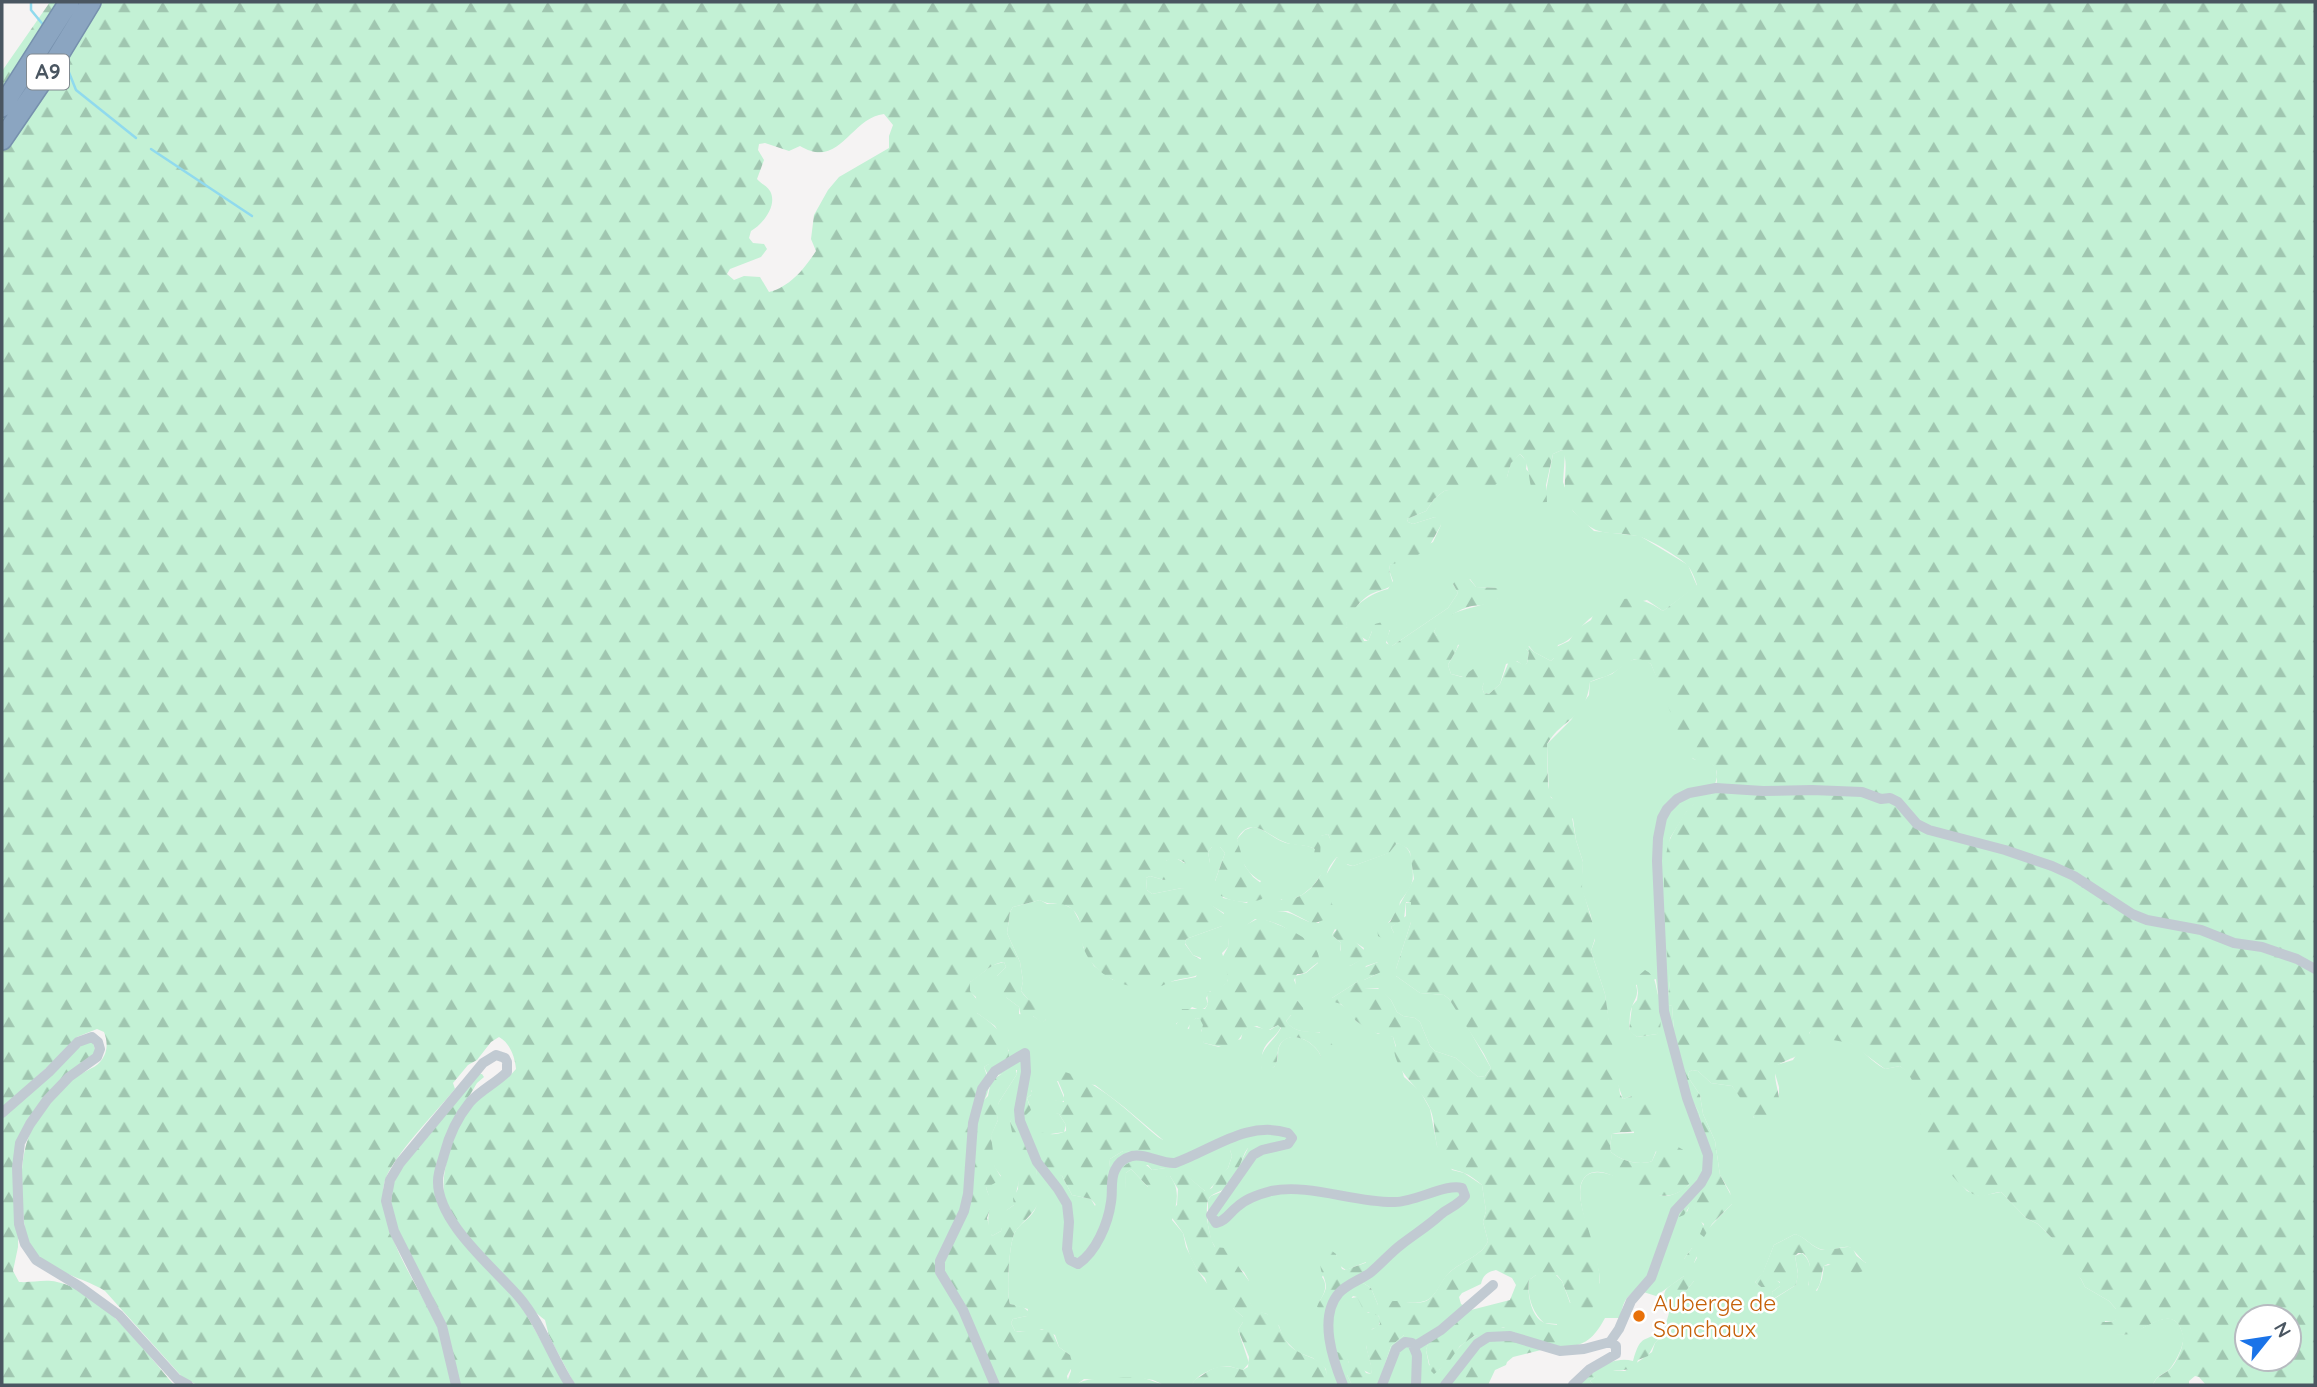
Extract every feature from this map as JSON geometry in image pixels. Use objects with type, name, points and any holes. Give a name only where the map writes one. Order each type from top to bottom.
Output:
[{"type":"highway","name":"A9","points":[[2,107],[69,2]]},
{"type":"highway","name":"A9","points":[[2,140],[49,71],[91,2]]},
{"type":"street","points":[[1446,1385],[1477,1344],[1488,1337],[1510,1336],[1560,1351],[1584,1349],[1611,1342],[1628,1306],[1650,1278],[1675,1211],[1701,1182],[1708,1168],[1706,1147],[1687,1098],[1664,1011],[1658,838],[1662,818],[1677,799],[1689,793],[1716,788],[1812,790],[1863,792],[1881,799],[1890,798],[1898,802],[1917,824],[1929,830],[2005,850],[2052,866],[2074,876],[2132,914],[2147,920],[2201,930],[2234,943],[2262,947],[2297,959],[2315,969]]},
{"type":"street","points":[[2,1113],[49,1072],[78,1042],[90,1038],[98,1042],[100,1049],[97,1057],[62,1084],[39,1111],[22,1138],[17,1167],[21,1231],[28,1250],[36,1260],[105,1304],[177,1379],[188,1385]]},
{"type":"street","points":[[995,1385],[963,1310],[940,1272],[940,1261],[964,1212],[968,1194],[973,1123],[982,1089],[995,1071],[1025,1052],[1026,1072],[1019,1110],[1020,1121],[1033,1154],[1067,1205],[1067,1249],[1070,1260],[1078,1264],[1088,1257],[1109,1213],[1114,1175],[1119,1164],[1132,1156],[1139,1155],[1175,1163],[1234,1136],[1279,1130],[1290,1134],[1290,1142],[1258,1152],[1249,1159],[1227,1196],[1213,1212],[1211,1217],[1214,1222],[1222,1221],[1248,1199],[1275,1190],[1391,1202],[1418,1199],[1453,1186],[1462,1188],[1465,1196],[1461,1201],[1404,1242],[1371,1272],[1343,1289],[1334,1300],[1329,1310],[1329,1327],[1343,1385]]},
{"type":"street","points":[[456,1385],[442,1326],[390,1221],[387,1190],[400,1163],[421,1136],[483,1063],[496,1055],[508,1062],[507,1072],[479,1094],[458,1118],[440,1170],[440,1195],[449,1216],[476,1253],[527,1309],[570,1385]]},
{"type":"street","points":[[1415,1346],[1441,1330],[1493,1285]]},
{"type":"street","points":[[1382,1385],[1396,1349],[1405,1342],[1415,1346]]},
{"type":"street","points":[[1573,1385],[1590,1369],[1616,1353],[1616,1346],[1611,1342]]},
{"type":"street","points":[[1415,1346],[1418,1361],[1416,1385]]},
{"type":"green space","points":[[50,2],[2315,2],[2315,1385],[2206,1385],[2195,1376],[2189,1381],[2189,1385],[2153,1385],[2156,1379],[2172,1367],[2181,1349],[2183,1337],[2175,1320],[2161,1320],[2131,1334],[2101,1333],[2097,1326],[2100,1322],[2116,1319],[2116,1309],[2109,1301],[2085,1287],[2064,1260],[2051,1237],[2038,1224],[2026,1218],[2001,1192],[1982,1196],[1970,1192],[1939,1160],[1926,1136],[1916,1089],[1907,1073],[1900,1066],[1885,1069],[1850,1043],[1821,1038],[1815,1028],[1809,1033],[1804,1051],[1776,1066],[1779,1107],[1771,1120],[1760,1126],[1732,1086],[1711,1083],[1698,1071],[1689,1072],[1688,1077],[1700,1095],[1703,1114],[1715,1141],[1720,1175],[1733,1199],[1732,1204],[1712,1224],[1704,1237],[1700,1234],[1704,1224],[1695,1217],[1694,1207],[1689,1207],[1684,1215],[1679,1217],[1677,1214],[1680,1209],[1709,1177],[1699,1113],[1690,1096],[1675,1043],[1672,1006],[1663,1003],[1657,1034],[1637,1037],[1629,1031],[1632,1006],[1638,993],[1636,978],[1645,970],[1649,972],[1658,995],[1668,996],[1670,981],[1664,886],[1667,850],[1671,837],[1688,809],[1715,790],[1717,775],[1715,767],[1694,759],[1687,752],[1651,664],[1639,659],[1590,682],[1584,705],[1547,744],[1548,785],[1551,798],[1567,801],[1570,806],[1583,862],[1582,887],[1596,935],[1591,951],[1605,994],[1620,1094],[1623,1099],[1635,1095],[1649,1107],[1653,1115],[1651,1122],[1642,1130],[1612,1134],[1611,1152],[1631,1162],[1642,1163],[1652,1161],[1659,1146],[1671,1145],[1680,1148],[1688,1154],[1692,1163],[1691,1182],[1683,1190],[1671,1195],[1660,1195],[1603,1172],[1586,1176],[1580,1187],[1581,1203],[1598,1263],[1600,1284],[1596,1303],[1583,1318],[1576,1317],[1557,1275],[1536,1275],[1529,1280],[1529,1298],[1536,1316],[1545,1323],[1563,1326],[1567,1331],[1567,1340],[1557,1346],[1513,1357],[1506,1365],[1495,1370],[1488,1385],[1448,1385],[1483,1342],[1516,1333],[1503,1327],[1474,1336],[1460,1346],[1448,1363],[1434,1374],[1426,1350],[1426,1335],[1404,1335],[1391,1346],[1378,1385],[1352,1385],[1347,1375],[1340,1374],[1337,1352],[1346,1355],[1349,1363],[1360,1363],[1366,1373],[1371,1374],[1366,1340],[1371,1330],[1380,1324],[1379,1316],[1364,1311],[1357,1297],[1353,1296],[1349,1301],[1344,1299],[1344,1296],[1334,1294],[1327,1300],[1324,1311],[1317,1307],[1326,1286],[1321,1269],[1322,1261],[1332,1251],[1345,1270],[1368,1262],[1369,1267],[1360,1281],[1371,1288],[1378,1305],[1390,1301],[1417,1303],[1430,1299],[1447,1275],[1481,1251],[1488,1241],[1483,1222],[1486,1211],[1482,1185],[1445,1163],[1436,1143],[1431,1111],[1401,1069],[1394,1051],[1396,1046],[1393,1037],[1372,1032],[1356,1021],[1341,1004],[1331,1001],[1357,982],[1361,969],[1382,963],[1383,971],[1364,980],[1364,988],[1381,989],[1397,1012],[1420,1022],[1430,1046],[1435,1051],[1456,1058],[1478,1077],[1485,1076],[1491,1068],[1449,999],[1444,995],[1420,993],[1396,976],[1411,922],[1411,902],[1406,902],[1404,919],[1391,927],[1396,937],[1394,941],[1390,943],[1378,936],[1377,927],[1390,922],[1414,879],[1410,852],[1397,843],[1389,853],[1353,866],[1343,863],[1337,857],[1326,877],[1334,911],[1326,919],[1313,924],[1288,911],[1277,911],[1273,907],[1277,899],[1296,898],[1317,881],[1330,845],[1328,834],[1321,836],[1320,859],[1316,861],[1313,858],[1315,849],[1308,846],[1287,843],[1261,829],[1249,828],[1243,832],[1237,839],[1245,866],[1253,877],[1266,887],[1262,899],[1256,901],[1228,899],[1213,887],[1225,853],[1220,847],[1212,847],[1208,852],[1208,870],[1202,873],[1180,860],[1166,861],[1169,878],[1146,878],[1147,890],[1152,894],[1182,888],[1191,890],[1228,917],[1222,926],[1186,939],[1185,944],[1193,955],[1205,962],[1201,971],[1195,976],[1160,986],[1135,987],[1113,980],[1103,973],[1087,956],[1079,919],[1070,908],[1040,900],[1013,907],[1007,933],[1020,962],[1023,981],[1021,991],[1042,1012],[1046,1020],[1042,1023],[1033,1016],[1022,1021],[1019,1007],[1007,998],[996,983],[997,976],[1006,967],[1004,962],[994,965],[970,982],[970,991],[978,1001],[977,1013],[1003,1036],[1009,1057],[994,1068],[989,1064],[984,1067],[987,1076],[984,1100],[988,1096],[991,1081],[1012,1067],[1015,1067],[1017,1074],[999,1102],[998,1120],[991,1136],[995,1167],[1002,1179],[986,1188],[992,1203],[987,1218],[992,1236],[1001,1231],[1004,1212],[1014,1205],[1013,1198],[1018,1189],[1019,1167],[1010,1122],[1027,1087],[1033,1093],[1027,1098],[1031,1110],[1024,1117],[1027,1126],[1037,1130],[1051,1134],[1066,1131],[1066,1125],[1059,1114],[1043,1112],[1041,1107],[1051,1099],[1064,1102],[1056,1076],[1062,1071],[1089,1082],[1158,1137],[1172,1140],[1175,1145],[1169,1153],[1123,1151],[1110,1159],[1105,1210],[1101,1211],[1091,1199],[1072,1195],[1062,1176],[1036,1168],[1040,1189],[1039,1202],[1015,1232],[1009,1268],[1010,1304],[1023,1307],[1029,1312],[1027,1316],[1013,1319],[1011,1323],[1015,1331],[1052,1331],[1059,1347],[1070,1355],[1073,1365],[1067,1376],[1069,1385],[575,1385],[549,1336],[545,1320],[491,1264],[462,1229],[446,1202],[444,1180],[449,1152],[464,1115],[475,1101],[516,1069],[511,1051],[499,1037],[491,1042],[477,1060],[468,1065],[453,1083],[455,1089],[394,1163],[383,1190],[384,1209],[390,1230],[438,1328],[452,1385],[198,1385],[184,1379],[105,1291],[58,1270],[41,1259],[26,1232],[22,1177],[23,1160],[31,1130],[59,1092],[103,1059],[106,1047],[104,1032],[97,1029],[77,1037],[2,1108],[2,71]],"holes":[[[884,114],[893,125],[889,148],[839,177],[828,190],[814,215],[811,239],[816,251],[802,270],[784,286],[769,292],[760,277],[744,276],[734,280],[727,274],[730,269],[761,257],[767,249],[764,244],[753,243],[749,238],[751,231],[768,214],[772,202],[770,191],[757,179],[764,160],[758,150],[759,144],[765,143],[789,151],[800,146],[814,152],[825,152],[862,124]],[[1562,450],[1566,464],[1566,496],[1582,521],[1602,532],[1642,537],[1656,544],[1685,563],[1697,585],[1663,611],[1631,598],[1597,607],[1591,620],[1577,629],[1569,641],[1554,648],[1554,658],[1551,661],[1534,652],[1526,644],[1520,645],[1518,649],[1526,649],[1529,652],[1527,663],[1524,665],[1512,659],[1509,661],[1500,684],[1489,694],[1484,693],[1482,688],[1486,677],[1481,668],[1473,669],[1462,677],[1451,674],[1448,665],[1457,647],[1457,636],[1437,636],[1434,632],[1445,619],[1456,612],[1497,600],[1502,592],[1498,588],[1476,587],[1466,575],[1459,576],[1453,584],[1458,593],[1448,608],[1392,646],[1386,643],[1391,625],[1386,621],[1375,624],[1368,641],[1364,641],[1360,631],[1346,627],[1352,613],[1363,599],[1393,584],[1390,565],[1427,550],[1441,525],[1440,520],[1435,517],[1413,524],[1407,519],[1426,511],[1444,491],[1458,489],[1479,492],[1492,487],[1507,477],[1511,463],[1520,454],[1527,465],[1536,498],[1542,503],[1547,502],[1546,485],[1553,454]],[[1496,1270],[1512,1278],[1516,1285],[1510,1300],[1471,1310],[1461,1304],[1459,1297],[1462,1293],[1481,1284],[1484,1276]]]},
{"type":"green space","points":[[1562,450],[1565,453],[1563,482],[1573,511],[1594,531],[1640,536],[1688,565],[1697,586],[1663,611],[1647,600],[1597,614],[1564,643],[1558,645],[1551,661],[1534,652],[1529,646],[1526,649],[1529,652],[1527,663],[1524,666],[1517,661],[1506,664],[1500,684],[1489,694],[1484,693],[1484,682],[1451,674],[1448,665],[1459,645],[1437,636],[1434,632],[1438,624],[1453,613],[1498,598],[1498,588],[1476,587],[1470,579],[1453,584],[1458,593],[1448,608],[1390,647],[1386,640],[1390,630],[1372,631],[1368,641],[1346,627],[1355,608],[1368,598],[1388,589],[1393,581],[1390,565],[1433,542],[1441,525],[1435,517],[1413,524],[1407,519],[1426,511],[1444,491],[1507,477],[1511,462],[1520,454],[1527,462],[1526,469],[1546,491],[1553,454]]},
{"type":"green space","points":[[1642,658],[1651,664],[1693,759],[1709,762],[1716,767],[1717,777],[1713,792],[1707,800],[1693,805],[1687,811],[1670,838],[1665,896],[1670,981],[1668,996],[1658,995],[1656,979],[1636,985],[1637,994],[1630,1015],[1629,1030],[1637,1037],[1657,1034],[1663,1003],[1672,1006],[1675,1043],[1690,1096],[1699,1113],[1710,1177],[1700,1193],[1682,1206],[1687,1212],[1689,1207],[1694,1207],[1704,1227],[1708,1229],[1732,1204],[1730,1192],[1720,1175],[1715,1141],[1703,1114],[1700,1095],[1688,1077],[1689,1072],[1698,1071],[1711,1083],[1732,1086],[1754,1118],[1779,1107],[1779,1087],[1774,1070],[1776,1065],[1793,1060],[1815,1027],[1827,1038],[1844,1040],[1854,1045],[1885,1069],[1900,1066],[1908,1072],[1918,1090],[1927,1137],[1940,1160],[1967,1191],[1980,1196],[2001,1192],[2026,1218],[2038,1224],[2051,1237],[2085,1287],[2109,1301],[2116,1309],[2117,1319],[2105,1321],[2104,1334],[2127,1334],[2166,1319],[2179,1325],[2183,1335],[2180,1351],[2172,1366],[2156,1379],[2153,1385],[1594,1385],[1590,1381],[1603,1371],[1625,1371],[1652,1352],[1655,1343],[1666,1333],[1685,1292],[1694,1281],[1694,1263],[1697,1258],[1692,1248],[1684,1259],[1684,1276],[1656,1296],[1637,1290],[1623,1305],[1620,1318],[1605,1318],[1596,1332],[1581,1344],[1558,1346],[1557,1324],[1544,1323],[1533,1309],[1529,1280],[1536,1275],[1556,1275],[1562,1281],[1570,1303],[1600,1283],[1581,1202],[1582,1182],[1588,1175],[1597,1172],[1665,1196],[1675,1194],[1689,1185],[1656,1151],[1652,1161],[1642,1163],[1625,1160],[1611,1152],[1612,1134],[1634,1133],[1631,1096],[1623,1099],[1616,1079],[1605,994],[1591,951],[1595,940],[1591,916],[1581,887],[1583,862],[1573,819],[1549,795],[1547,744],[1571,720],[1589,695],[1590,682],[1612,674],[1628,661]],"holes":[[[1795,1234],[1824,1250],[1849,1247],[1866,1263],[1840,1267],[1834,1264],[1824,1266],[1817,1291],[1808,1285],[1810,1264],[1802,1253],[1795,1256],[1798,1273],[1796,1285],[1774,1299],[1772,1292],[1780,1283],[1775,1279],[1761,1287],[1755,1282],[1763,1273],[1774,1245]]]},
{"type":"green space","points":[[1258,828],[1286,843],[1312,847],[1315,849],[1316,861],[1320,836],[1328,834],[1332,843],[1325,869],[1313,886],[1302,895],[1286,902],[1281,899],[1277,911],[1314,923],[1319,923],[1329,898],[1325,884],[1326,875],[1337,857],[1353,866],[1388,853],[1397,843],[1408,850],[1412,863],[1412,883],[1396,913],[1378,935],[1384,937],[1394,933],[1391,927],[1406,916],[1406,903],[1411,902],[1411,922],[1396,976],[1420,993],[1444,995],[1449,999],[1491,1068],[1485,1076],[1478,1077],[1456,1058],[1435,1051],[1430,1046],[1420,1022],[1397,1012],[1391,1000],[1378,988],[1364,988],[1364,980],[1377,974],[1378,962],[1366,966],[1357,982],[1332,998],[1347,1009],[1356,1021],[1378,1034],[1393,1037],[1404,1077],[1420,1091],[1430,1109],[1437,1146],[1452,1170],[1464,1173],[1482,1185],[1486,1211],[1483,1222],[1488,1241],[1477,1254],[1450,1272],[1429,1299],[1382,1306],[1378,1305],[1371,1288],[1360,1281],[1366,1262],[1346,1270],[1339,1265],[1336,1254],[1322,1277],[1325,1289],[1319,1302],[1337,1291],[1352,1298],[1357,1297],[1368,1313],[1376,1313],[1380,1322],[1378,1327],[1372,1329],[1366,1346],[1371,1374],[1349,1363],[1345,1355],[1347,1375],[1352,1385],[1327,1385],[1326,1369],[1313,1358],[1297,1352],[1283,1338],[1279,1326],[1267,1314],[1253,1308],[1249,1302],[1249,1281],[1244,1272],[1215,1247],[1211,1240],[1208,1200],[1221,1192],[1236,1172],[1248,1148],[1230,1150],[1232,1156],[1228,1168],[1208,1191],[1172,1167],[1152,1170],[1148,1165],[1126,1165],[1125,1189],[1126,1173],[1131,1169],[1148,1187],[1169,1175],[1173,1180],[1177,1197],[1172,1220],[1183,1233],[1186,1247],[1208,1285],[1243,1317],[1238,1330],[1249,1363],[1243,1370],[1226,1366],[1211,1370],[1197,1378],[1192,1385],[1164,1385],[1133,1377],[1084,1379],[1076,1385],[1069,1385],[1070,1355],[1059,1347],[1055,1335],[1042,1329],[1034,1332],[1015,1331],[1011,1323],[1013,1319],[1027,1316],[1028,1309],[1010,1304],[1009,1268],[1015,1232],[1032,1214],[1037,1202],[1036,1168],[1041,1164],[1062,1176],[1072,1195],[1091,1199],[1095,1206],[1108,1175],[1110,1159],[1123,1151],[1161,1152],[1163,1140],[1095,1085],[1057,1081],[1065,1100],[1060,1103],[1055,1100],[1047,1110],[1059,1114],[1066,1125],[1064,1132],[1044,1135],[1019,1126],[1030,1106],[1027,1098],[1032,1090],[1010,1122],[1019,1165],[1014,1205],[1007,1210],[1001,1231],[992,1236],[988,1223],[990,1202],[986,1188],[1001,1176],[992,1158],[991,1135],[998,1120],[996,1110],[999,1102],[1017,1070],[1008,1070],[993,1078],[984,1100],[987,1073],[984,1067],[1009,1051],[995,1026],[977,1013],[976,997],[970,992],[970,982],[993,965],[1004,962],[1006,967],[997,976],[1007,998],[1019,1007],[1019,1014],[1033,1016],[1042,1022],[1046,1020],[1021,991],[1023,981],[1020,962],[1007,933],[1013,907],[1040,900],[1047,904],[1063,904],[1073,909],[1082,926],[1083,947],[1094,966],[1113,980],[1169,982],[1196,977],[1201,958],[1193,955],[1185,943],[1186,939],[1222,926],[1224,913],[1182,888],[1152,894],[1147,890],[1146,878],[1150,876],[1164,880],[1166,861],[1170,858],[1184,863],[1210,863],[1208,852],[1212,847],[1220,847],[1225,853],[1215,881],[1223,898],[1247,903],[1261,881],[1247,869],[1239,852],[1237,839],[1245,830]],"holes":[[[1255,919],[1285,928],[1318,963],[1306,973],[1295,976],[1297,1000],[1300,1005],[1286,1021],[1297,1030],[1320,1032],[1321,1057],[1309,1042],[1290,1037],[1280,1045],[1274,1067],[1262,1070],[1265,1047],[1281,1026],[1270,1030],[1251,1026],[1243,1031],[1241,1039],[1219,1047],[1204,1043],[1201,1031],[1204,1025],[1201,1019],[1196,1018],[1190,1022],[1189,1029],[1176,1024],[1192,1007],[1200,1010],[1205,1008],[1210,991],[1216,991],[1227,983],[1229,975],[1222,953],[1228,947],[1229,938]],[[1335,929],[1364,948],[1360,960],[1350,966],[1340,950],[1341,943],[1332,935]]]},
{"type":"green space","points":[[1259,918],[1295,932],[1317,952],[1317,963],[1306,972],[1297,974],[1294,980],[1297,1000],[1304,1013],[1299,1017],[1291,1015],[1286,1021],[1295,1029],[1326,1034],[1333,1046],[1328,1056],[1321,1057],[1310,1043],[1292,1037],[1281,1043],[1274,1067],[1262,1070],[1261,1057],[1281,1028],[1278,1025],[1267,1031],[1257,1026],[1246,1029],[1234,1046],[1226,1048],[1204,1043],[1200,1036],[1203,1025],[1200,1019],[1196,1018],[1183,1034],[1175,1029],[1182,1009],[1205,1009],[1208,1004],[1207,993],[1227,982],[1222,958],[1228,947],[1229,937]]},
{"type":"green space","points":[[1339,927],[1367,953],[1363,959],[1350,966],[1342,962],[1341,943],[1332,935]]},
{"type":"green space","points":[[84,1043],[93,1043],[96,1052],[19,1135],[18,1247],[13,1271],[19,1282],[57,1282],[90,1297],[122,1324],[174,1385],[2,1385],[2,1117]]},
{"type":"green space","points":[[478,1074],[484,1077],[477,1083],[446,1135],[439,1204],[522,1307],[566,1385],[459,1385],[421,1276],[397,1227],[391,1205],[392,1187],[400,1170]]},
{"type":"green space","points":[[1240,1139],[1245,1140],[1248,1148],[1238,1169],[1225,1188],[1211,1196],[1208,1201],[1208,1222],[1213,1243],[1215,1247],[1225,1248],[1249,1281],[1252,1288],[1249,1301],[1254,1307],[1273,1316],[1289,1345],[1321,1363],[1327,1375],[1327,1385],[1192,1385],[1197,1378],[1218,1367],[1243,1370],[1248,1367],[1249,1357],[1238,1330],[1243,1317],[1233,1308],[1226,1310],[1213,1303],[1205,1278],[1198,1271],[1183,1233],[1170,1215],[1170,1211],[1177,1205],[1178,1189],[1170,1176],[1166,1177],[1165,1185],[1158,1193],[1153,1192],[1131,1169],[1126,1173],[1123,1191],[1119,1184],[1121,1171],[1130,1162],[1137,1161],[1152,1170],[1172,1167],[1179,1169],[1205,1191],[1212,1188],[1217,1178],[1228,1168],[1232,1156],[1231,1144]]},
{"type":"green space","points":[[1795,1234],[1819,1249],[1852,1248],[1868,1269],[1856,1274],[1828,1264],[1824,1266],[1820,1284],[1813,1293],[1808,1286],[1809,1262],[1803,1253],[1798,1253],[1795,1256],[1798,1274],[1796,1285],[1773,1299],[1772,1292],[1780,1286],[1780,1282],[1775,1280],[1766,1287],[1761,1287],[1755,1282],[1763,1272],[1774,1245]]},
{"type":"green space","points":[[1692,1248],[1698,1253],[1694,1263],[1694,1281],[1685,1292],[1680,1315],[1655,1343],[1648,1356],[1638,1360],[1635,1368],[1607,1372],[1596,1377],[1590,1381],[1594,1385],[1578,1385],[1610,1363],[1617,1360],[1633,1361],[1641,1342],[1664,1330],[1669,1313],[1664,1294],[1668,1287],[1684,1276],[1684,1259]]},
{"type":"green space","points":[[1498,1327],[1509,1328],[1516,1333],[1448,1385],[1378,1385],[1391,1346],[1404,1335],[1426,1335],[1429,1365],[1439,1370],[1466,1341]]},
{"type":"green space","points":[[1141,1377],[1164,1385],[1076,1385],[1091,1379]]},
{"type":"waterway","points":[[31,2],[31,10],[45,27]]},
{"type":"waterway","points":[[64,60],[76,90],[136,138]]},
{"type":"waterway","points":[[151,149],[252,216]]},
{"type":"place","name":"Auberge de Sonchaux","points":[[1639,1316]]}]
